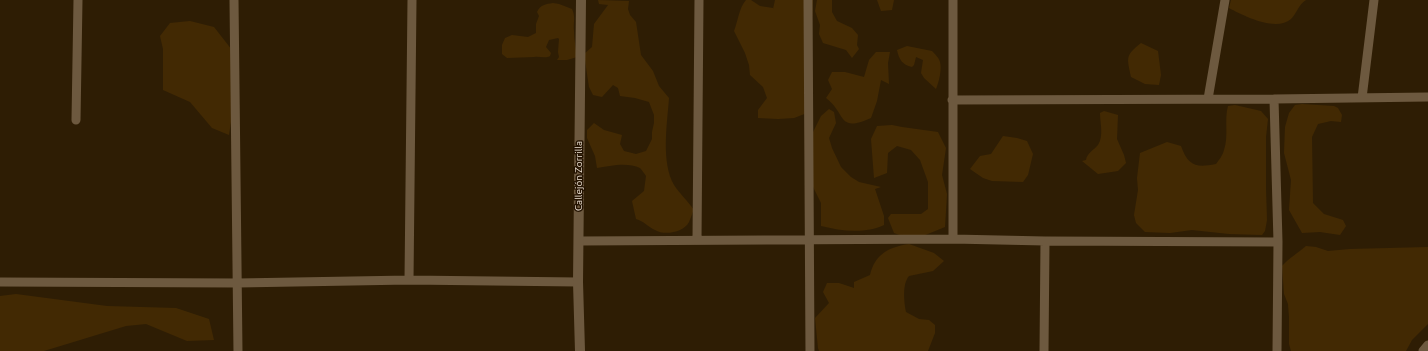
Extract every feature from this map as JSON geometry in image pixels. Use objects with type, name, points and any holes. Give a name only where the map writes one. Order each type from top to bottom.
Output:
[{"type":"street","points":[[76,120],[78,0]]},
{"type":"street","points":[[234,0],[238,351]]},
{"type":"street","points":[[409,280],[412,0]]},
{"type":"street","name":"Callejón Zorrilla","points":[[580,351],[578,282],[581,0]]},
{"type":"street","points":[[696,240],[699,0]]},
{"type":"street","points":[[808,0],[810,351]]},
{"type":"street","points":[[953,0],[953,239]]},
{"type":"street","points":[[1208,99],[1225,0]]},
{"type":"street","points":[[1362,98],[1374,0]]},
{"type":"street","points":[[952,100],[1428,97]]},
{"type":"street","points":[[1274,99],[1278,242],[1277,351]]},
{"type":"street","points":[[579,241],[953,239],[1278,242]]},
{"type":"street","points":[[1044,351],[1045,241]]},
{"type":"street","points":[[0,282],[238,283],[409,280],[578,282]]},
{"type":"street","points":[[1423,351],[1428,346]]},
{"type":"shaded area","points":[[598,0],[629,1],[628,9],[630,15],[636,22],[641,55],[653,71],[659,86],[669,98],[666,131],[667,166],[674,185],[694,210],[687,225],[679,231],[669,233],[659,232],[636,219],[632,201],[644,191],[646,176],[640,168],[624,165],[597,168],[595,156],[587,138],[587,130],[594,123],[604,130],[622,135],[620,144],[624,151],[636,154],[646,151],[652,139],[654,123],[654,115],[649,102],[620,96],[618,88],[613,85],[602,97],[593,95],[589,87],[584,54],[592,47],[594,24],[608,5],[599,4]]},
{"type":"shaded area","points":[[746,0],[751,0],[760,6],[773,9],[775,0],[813,0],[807,113],[794,118],[758,118],[758,110],[767,98],[763,87],[750,75],[749,65],[745,53],[734,31],[740,11]]},
{"type":"shaded area","points":[[817,0],[832,0],[832,12],[837,21],[852,28],[858,35],[857,45],[859,49],[852,58],[846,50],[823,43],[819,34],[820,25],[815,11]]},
{"type":"shaded area","points":[[877,0],[894,0],[892,10],[881,11]]},
{"type":"shaded area","points":[[1231,0],[1306,0],[1301,4],[1291,19],[1285,23],[1277,24],[1251,18],[1229,8]]},
{"type":"shaded area","points":[[553,3],[572,9],[574,15],[574,38],[577,57],[567,60],[557,60],[559,57],[558,38],[549,40],[546,47],[551,53],[548,57],[507,58],[502,54],[502,45],[505,38],[512,35],[528,37],[536,33],[536,24],[539,16],[537,12],[538,10],[544,5]]},
{"type":"shaded area","points":[[190,21],[214,27],[232,50],[237,83],[229,135],[212,128],[190,102],[163,90],[163,49],[160,36],[170,23]]},
{"type":"shaded area","points":[[1141,43],[1158,51],[1161,75],[1159,85],[1145,84],[1131,77],[1128,57]]},
{"type":"shaded area","points":[[907,46],[932,51],[938,58],[941,68],[936,89],[924,78],[921,73],[923,60],[916,57],[912,67],[906,65],[902,61],[897,50]]},
{"type":"shaded area","points":[[876,52],[890,52],[888,63],[889,84],[881,80],[877,101],[871,118],[860,122],[847,122],[833,104],[826,98],[832,89],[828,80],[832,72],[845,72],[864,77],[869,60]]},
{"type":"shaded area","points":[[1235,105],[1261,111],[1268,119],[1266,137],[1267,220],[1265,231],[1262,235],[1229,234],[1192,230],[1170,233],[1145,232],[1136,223],[1134,215],[1138,190],[1137,178],[1140,153],[1167,142],[1181,146],[1187,158],[1194,164],[1203,166],[1216,164],[1223,154],[1225,145],[1228,106]]},
{"type":"shaded area","points":[[1295,105],[1334,106],[1338,108],[1342,115],[1341,122],[1331,121],[1318,124],[1312,137],[1313,203],[1324,214],[1343,220],[1346,226],[1340,235],[1320,232],[1302,233],[1289,210],[1291,180],[1284,153],[1285,127],[1289,113]]},
{"type":"shaded area","points":[[829,109],[834,112],[836,123],[829,138],[841,167],[851,177],[859,182],[881,187],[875,189],[884,216],[884,225],[861,231],[821,226],[821,203],[812,185],[812,134],[821,116]]},
{"type":"shaded area","points":[[1104,111],[1118,115],[1117,139],[1126,163],[1118,171],[1098,174],[1082,161],[1086,160],[1088,155],[1100,141],[1100,113]]},
{"type":"shaded area","points":[[892,125],[938,132],[946,148],[942,175],[947,194],[945,227],[913,240],[894,233],[888,218],[891,214],[921,214],[928,209],[928,182],[920,160],[911,150],[897,146],[888,153],[887,173],[874,178],[871,139],[877,126]]},
{"type":"shaded area","points":[[1003,136],[1027,141],[1033,154],[1028,175],[1023,182],[992,181],[983,178],[970,169],[980,156],[991,154]]},
{"type":"shaded area","points":[[909,244],[934,253],[944,261],[933,271],[909,276],[904,288],[906,312],[919,319],[929,320],[935,325],[935,333],[928,351],[819,351],[815,318],[829,303],[823,292],[827,283],[839,283],[854,288],[854,282],[870,275],[875,262],[884,253],[895,247]]},
{"type":"shaded area","points":[[1306,246],[1316,247],[1328,251],[1428,247],[1428,324],[1412,340],[1406,351],[1291,351],[1289,344],[1288,304],[1284,294],[1282,266]]},
{"type":"shaded area","points":[[16,294],[107,306],[176,308],[209,319],[214,340],[187,341],[146,324],[126,326],[44,351],[0,351],[0,296]]}]
